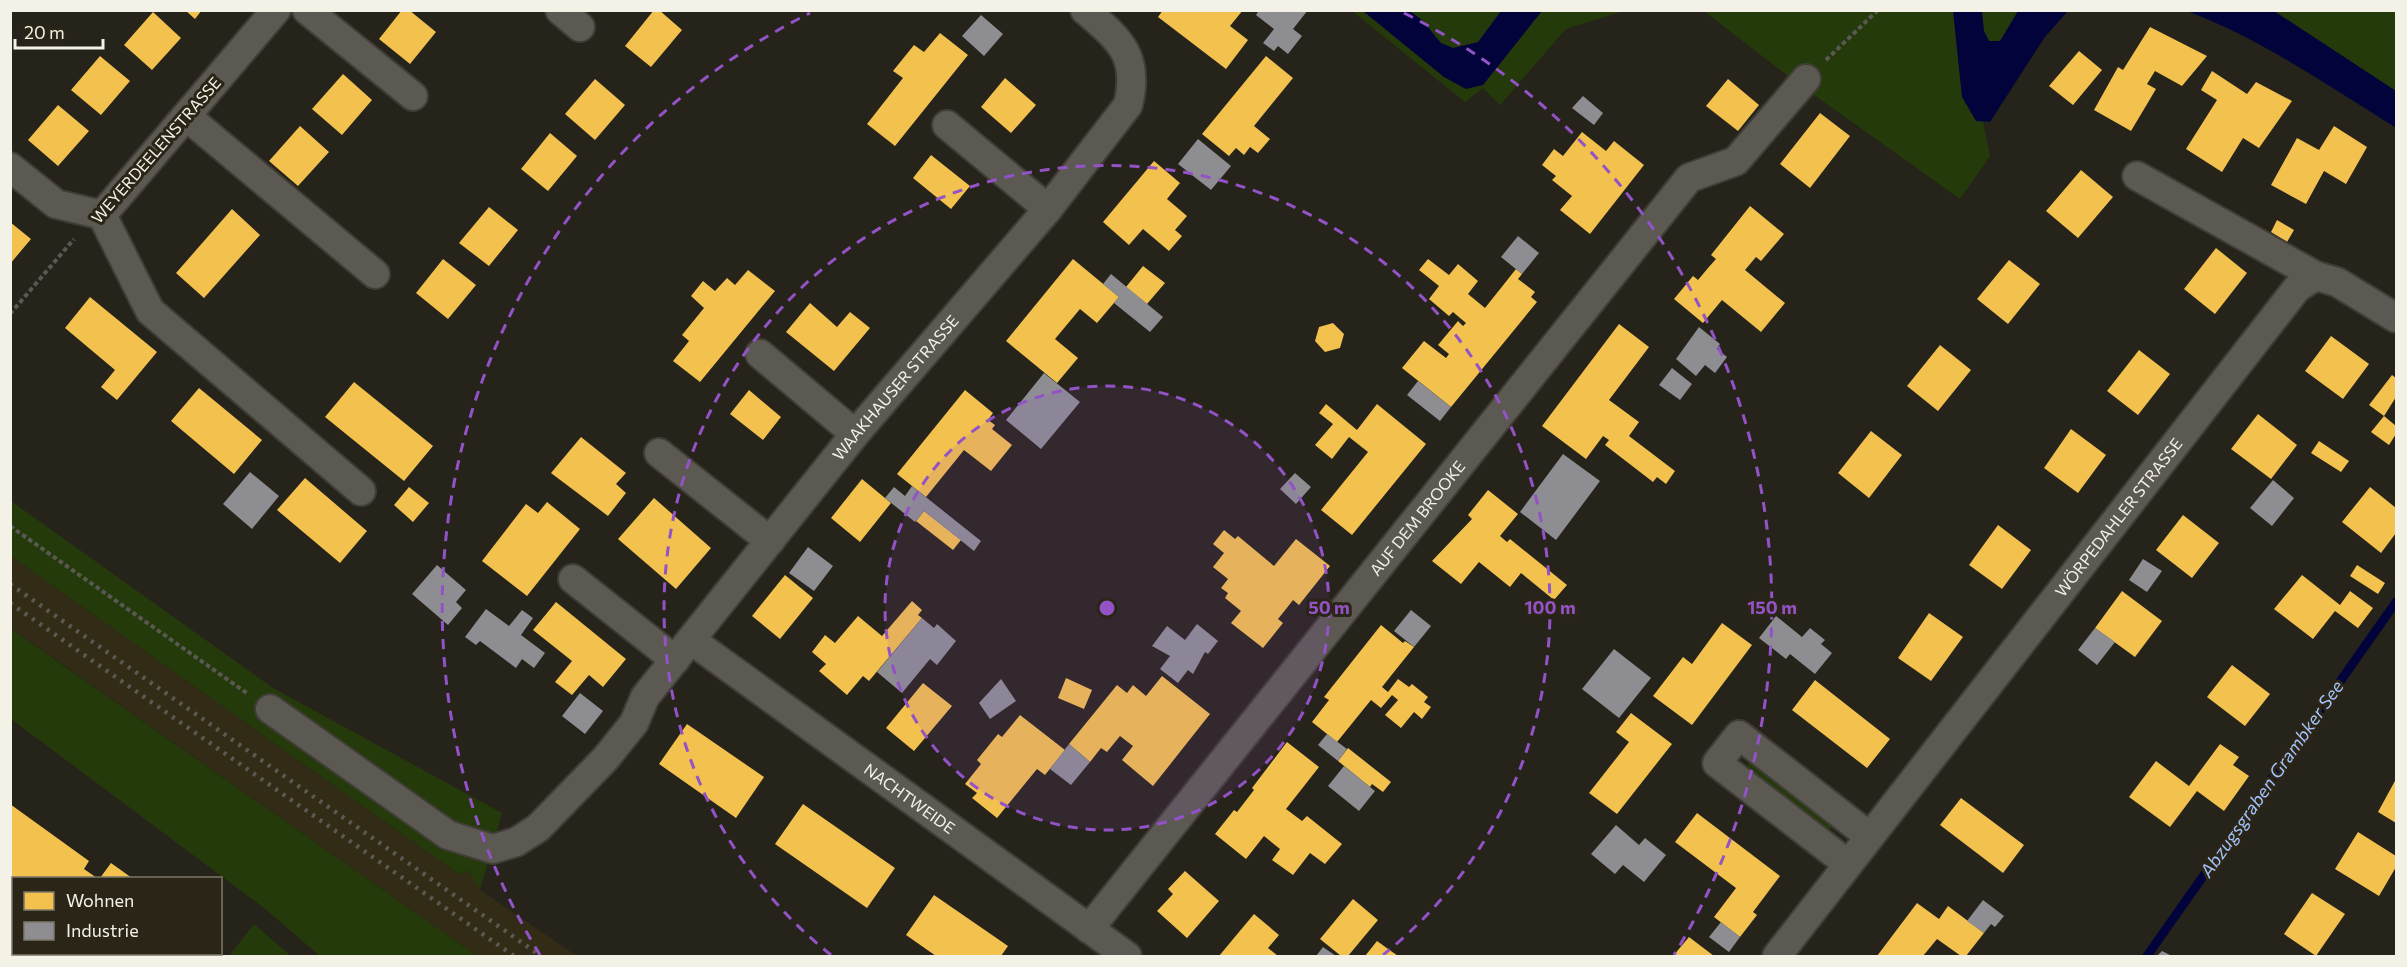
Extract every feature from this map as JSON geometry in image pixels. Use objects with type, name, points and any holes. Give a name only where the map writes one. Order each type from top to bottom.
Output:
[{"type":"street","name":"WEYERDEELENSTRASSE","points":[[102,215],[276,10]]},
{"type":"street","points":[[307,10],[413,96]]},
{"type":"street","name":"WAAKHAUSER STRASSE","points":[[270,710],[448,835],[493,849],[516,842],[538,828],[613,749],[634,723],[645,697],[855,434],[1048,209],[1128,105],[1133,84],[1131,63],[1122,44],[1085,10]]},
{"type":"street","name":"AUF DEM BROOKE","points":[[1089,929],[1689,177],[1736,161],[1806,79]]},
{"type":"street","points":[[186,116],[375,274]]},
{"type":"street","points":[[947,125],[1048,209]]},
{"type":"street","points":[[10,167],[56,204],[102,215],[150,311],[361,491]]},
{"type":"street","points":[[2137,177],[2316,276],[2337,282],[2397,318]]},
{"type":"street","name":"WÖRPEDAHLER STRASSE","points":[[1777,957],[2297,288],[2316,276]]},
{"type":"street","points":[[760,354],[855,434]]},
{"type":"street","points":[[659,453],[770,541]]},
{"type":"street","name":"NACHTWEIDE","points":[[573,579],[683,650],[1127,957]]},
{"type":"street","points":[[1848,864],[1717,763],[1739,735],[1869,836]]},
{"type":"path","points":[[1806,79],[1878,10]]},
{"type":"path","name":"WEYERDEELENSTRASSE","points":[[10,314],[74,238],[102,215]]},
{"type":"path","points":[[10,526],[270,710]]},
{"type":"shaded area","points":[[1363,11],[1410,11],[1422,20],[1441,43],[1453,48],[1478,42],[1501,11],[1542,11],[1483,85],[1466,89],[1444,77]]},
{"type":"shaded area","points":[[1953,11],[1982,11],[1984,31],[1989,41],[2000,41],[2018,11],[2068,11],[2045,37],[1990,122],[1976,121],[1962,97]]},
{"type":"shaded area","points":[[2187,11],[2274,11],[2396,91],[2396,128],[2268,49]]},
{"type":"shaded area","points":[[11,556],[460,875],[468,870],[480,890],[577,956],[477,956],[11,628]]},
{"type":"green space","points":[[1352,11],[1624,11],[1566,29],[1500,105],[1483,88],[1465,102]]},
{"type":"green space","points":[[1704,11],[2068,11],[2045,37],[1990,122],[1983,122],[1990,156],[1960,199],[1793,80]]},
{"type":"green space","points":[[2187,11],[2396,11],[2396,128],[2268,49]]},
{"type":"green space","points":[[11,501],[273,688],[502,813],[480,890],[468,870],[460,875],[11,556]]},
{"type":"green space","points":[[10,628],[477,956],[320,956],[264,908],[11,719]]},
{"type":"green space","points":[[1752,760],[1833,825],[1826,835],[1744,770]]},
{"type":"green space","points":[[254,924],[291,956],[229,956]]},
{"type":"building: Wohnen","points":[[185,10],[202,10],[195,19]]},
{"type":"building: Wohnen","points":[[402,10],[409,10],[436,32],[410,64],[379,39]]},
{"type":"building: Wohnen","points":[[654,10],[659,10],[682,30],[651,67],[625,46]]},
{"type":"building: Wohnen","points":[[1163,10],[1243,10],[1230,26],[1248,40],[1226,69],[1158,17]]},
{"type":"building: Wohnen","points":[[153,12],[181,38],[152,70],[124,45]]},
{"type":"building: Wohnen","points":[[2150,27],[2207,56],[2182,86],[2155,71],[2147,84],[2156,89],[2131,131],[2094,110],[2118,67],[2123,70]]},
{"type":"building: Wohnen","points":[[940,33],[968,55],[895,146],[867,124],[903,78],[893,71],[914,45],[924,52]]},
{"type":"building: Wohnen","points":[[2079,51],[2102,70],[2073,105],[2049,86]]},
{"type":"building: Wohnen","points":[[100,56],[130,81],[101,115],[71,90]]},
{"type":"building: Wohnen","points":[[1266,56],[1293,78],[1254,126],[1270,139],[1258,153],[1250,147],[1244,155],[1236,148],[1229,156],[1202,134]]},
{"type":"building: Wohnen","points":[[2212,71],[2247,94],[2256,82],[2292,101],[2259,148],[2243,138],[2222,172],[2186,149],[2217,100],[2201,90]]},
{"type":"building: Wohnen","points":[[343,74],[372,100],[342,135],[312,109]]},
{"type":"building: Wohnen","points":[[1005,78],[1036,105],[1011,133],[981,107]]},
{"type":"building: Wohnen","points":[[595,79],[625,105],[595,140],[565,114]]},
{"type":"building: Wohnen","points":[[1728,79],[1759,105],[1738,131],[1706,106]]},
{"type":"building: Wohnen","points":[[58,105],[89,131],[58,166],[28,140]]},
{"type":"building: Wohnen","points":[[1820,113],[1850,136],[1810,188],[1780,164]]},
{"type":"building: Wohnen","points":[[300,126],[329,152],[298,186],[269,161]]},
{"type":"building: Wohnen","points":[[2334,126],[2367,147],[2346,184],[2324,171],[2306,204],[2271,185],[2297,138],[2319,150]]},
{"type":"building: Wohnen","points":[[1582,132],[1606,151],[1614,141],[1644,165],[1590,234],[1560,210],[1572,196],[1552,180],[1556,176],[1542,165],[1554,149],[1563,156]]},
{"type":"building: Wohnen","points":[[550,133],[577,156],[548,191],[521,169]]},
{"type":"building: Wohnen","points":[[931,155],[970,186],[951,209],[913,178]]},
{"type":"building: Wohnen","points":[[1154,161],[1180,183],[1167,199],[1187,216],[1175,230],[1182,236],[1169,251],[1143,229],[1129,245],[1103,222]]},
{"type":"building: Wohnen","points":[[2081,170],[2113,197],[2078,238],[2046,211]]},
{"type":"building: Wohnen","points":[[1750,206],[1784,234],[1761,261],[1756,257],[1745,270],[1785,303],[1761,332],[1722,300],[1703,323],[1674,299],[1693,276],[1698,280],[1716,259],[1711,255]]},
{"type":"building: Wohnen","points":[[489,207],[518,230],[489,266],[459,243]]},
{"type":"building: Wohnen","points":[[232,209],[260,235],[204,298],[176,273]]},
{"type":"building: Wohnen","points":[[2277,220],[2294,230],[2287,242],[2271,232]]},
{"type":"building: Wohnen","points":[[10,222],[31,239],[10,264]]},
{"type":"building: Wohnen","points":[[2216,248],[2247,273],[2215,314],[2184,289]]},
{"type":"building: Wohnen","points":[[443,259],[476,285],[448,319],[416,293]]},
{"type":"building: Wohnen","points":[[1073,259],[1119,297],[1097,323],[1080,309],[1055,339],[1078,358],[1057,383],[1006,341]]},
{"type":"building: Wohnen","points":[[1428,259],[1449,275],[1458,264],[1478,281],[1468,294],[1485,308],[1516,269],[1522,274],[1518,279],[1535,292],[1531,297],[1537,302],[1451,407],[1402,368],[1424,341],[1446,358],[1449,354],[1438,345],[1458,321],[1463,326],[1466,323],[1453,312],[1449,316],[1429,299],[1439,286],[1419,270]]},
{"type":"building: Wohnen","points":[[2009,260],[2040,284],[2008,324],[1977,299]]},
{"type":"building: Wohnen","points":[[1143,266],[1165,283],[1147,304],[1126,287]]},
{"type":"building: Wohnen","points":[[748,270],[775,291],[700,382],[673,361],[689,341],[682,335],[704,308],[691,296],[703,281],[715,291],[727,278],[735,285]]},
{"type":"building: Wohnen","points":[[90,297],[157,352],[117,400],[101,387],[115,370],[65,328]]},
{"type":"building: Wohnen","points":[[810,303],[837,327],[850,312],[870,328],[834,371],[786,332]]},
{"type":"building: Wohnen","points":[[1333,323],[1344,334],[1340,348],[1325,352],[1315,341],[1319,327]]},
{"type":"building: Wohnen","points":[[1619,324],[1649,347],[1609,400],[1639,422],[1629,436],[1675,471],[1666,484],[1657,477],[1653,482],[1605,445],[1609,440],[1603,436],[1586,459],[1542,426]]},
{"type":"building: Wohnen","points":[[2331,336],[2369,364],[2343,399],[2305,371]]},
{"type":"building: Wohnen","points":[[1940,345],[1971,370],[1938,411],[1907,386]]},
{"type":"building: Wohnen","points":[[2139,350],[2170,374],[2138,415],[2107,391]]},
{"type":"building: Wohnen","points":[[2392,375],[2396,378],[2396,397],[2384,416],[2369,405]]},
{"type":"building: Wohnen","points":[[354,382],[433,446],[404,481],[325,417]]},
{"type":"building: Wohnen","points":[[199,388],[262,440],[234,474],[171,421]]},
{"type":"building: Wohnen","points":[[749,390],[781,417],[763,440],[730,414]]},
{"type":"building: Wohnen","points":[[965,390],[993,413],[988,420],[995,425],[992,429],[1012,445],[991,471],[964,450],[926,497],[897,474]]},
{"type":"building: Wohnen","points":[[1326,404],[1357,430],[1377,404],[1426,444],[1352,535],[1321,510],[1368,452],[1349,437],[1332,459],[1315,445],[1333,424],[1319,413]]},
{"type":"building: Wohnen","points":[[2258,414],[2297,445],[2271,479],[2231,449]]},
{"type":"building: Wohnen","points":[[2384,416],[2396,426],[2396,434],[2389,445],[2371,432]]},
{"type":"building: Wohnen","points":[[2071,429],[2106,455],[2078,493],[2044,468]]},
{"type":"building: Wohnen","points":[[1871,431],[1902,455],[1869,498],[1838,473]]},
{"type":"building: Wohnen","points":[[581,437],[626,473],[616,484],[626,493],[608,516],[551,473]]},
{"type":"building: Wohnen","points":[[2319,441],[2349,461],[2341,472],[2311,453]]},
{"type":"building: Wohnen","points":[[305,478],[367,531],[340,563],[277,510]]},
{"type":"building: Wohnen","points":[[862,479],[891,503],[860,542],[831,518]]},
{"type":"building: Wohnen","points":[[409,487],[429,503],[413,522],[394,505]]},
{"type":"building: Wohnen","points":[[2370,487],[2396,508],[2396,533],[2381,553],[2342,522]]},
{"type":"building: Wohnen","points":[[1488,490],[1518,514],[1500,536],[1507,542],[1510,539],[1567,585],[1554,600],[1521,573],[1510,587],[1479,562],[1461,584],[1432,561],[1472,519],[1468,515]]},
{"type":"building: Wohnen","points":[[654,498],[711,548],[676,589],[618,539]]},
{"type":"building: Wohnen","points":[[547,502],[580,529],[527,596],[482,561],[526,504],[538,513]]},
{"type":"building: Wohnen","points":[[924,511],[961,540],[953,550],[916,521]]},
{"type":"building: Wohnen","points":[[2183,515],[2219,543],[2192,578],[2156,550]]},
{"type":"building: Wohnen","points":[[1998,525],[2031,550],[2002,589],[1969,565]]},
{"type":"building: Wohnen","points":[[1224,530],[1235,539],[1238,536],[1274,566],[1296,539],[1330,566],[1299,605],[1293,600],[1278,619],[1283,623],[1263,648],[1231,623],[1241,611],[1225,598],[1228,593],[1221,588],[1228,579],[1213,567],[1224,553],[1213,544]]},
{"type":"building: Wohnen","points":[[2357,565],[2385,583],[2378,594],[2350,576]]},
{"type":"building: Wohnen","points":[[785,575],[813,598],[780,639],[752,616]]},
{"type":"building: Wohnen","points":[[2302,575],[2340,605],[2350,591],[2373,608],[2358,628],[2335,611],[2313,639],[2274,609]]},
{"type":"building: Wohnen","points":[[2122,591],[2162,621],[2135,657],[2095,628]]},
{"type":"building: Wohnen","points":[[912,601],[922,610],[918,615],[922,618],[869,681],[863,676],[847,695],[819,671],[826,664],[812,652],[825,635],[835,643],[858,616],[882,636]]},
{"type":"building: Wohnen","points":[[556,602],[626,659],[603,687],[589,675],[572,695],[555,682],[572,661],[533,630]]},
{"type":"building: Wohnen","points":[[1929,613],[1963,637],[1931,681],[1898,658]]},
{"type":"building: Wohnen","points":[[1722,623],[1752,645],[1692,725],[1653,696],[1683,657],[1692,664]]},
{"type":"building: Wohnen","points":[[1381,625],[1403,643],[1405,641],[1414,647],[1382,687],[1388,692],[1398,679],[1409,687],[1412,684],[1428,697],[1424,702],[1431,707],[1422,719],[1414,712],[1401,728],[1385,715],[1398,700],[1392,695],[1381,708],[1371,700],[1337,742],[1312,722],[1329,700],[1324,697]]},
{"type":"building: Wohnen","points":[[2232,665],[2270,694],[2245,726],[2207,697]]},
{"type":"building: Wohnen","points":[[1162,676],[1210,714],[1153,786],[1122,760],[1133,746],[1120,736],[1107,752],[1101,748],[1090,762],[1069,744],[1117,685],[1127,693],[1133,685],[1146,696]]},
{"type":"building: Wohnen","points":[[1066,678],[1092,690],[1084,709],[1058,698]]},
{"type":"building: Wohnen","points":[[1815,680],[1890,739],[1867,768],[1792,710]]},
{"type":"building: Wohnen","points":[[923,683],[952,706],[914,751],[886,728]]},
{"type":"building: Wohnen","points":[[1631,713],[1672,744],[1617,814],[1589,793],[1629,742],[1616,732]]},
{"type":"building: Wohnen","points":[[1020,715],[1065,750],[1045,775],[1037,769],[997,818],[972,798],[977,793],[965,784],[981,764],[977,760],[998,734],[1002,737]]},
{"type":"building: Wohnen","points":[[687,724],[764,777],[736,818],[659,764]]},
{"type":"building: Wohnen","points":[[1287,742],[1319,767],[1286,809],[1302,821],[1307,816],[1342,844],[1325,864],[1310,853],[1293,875],[1272,860],[1280,849],[1264,836],[1246,859],[1215,834],[1234,810],[1237,812]]},
{"type":"building: Wohnen","points":[[2220,744],[2239,757],[2233,765],[2249,776],[2224,811],[2197,791],[2170,827],[2129,797],[2156,761],[2189,786]]},
{"type":"building: Wohnen","points":[[1348,748],[1391,782],[1383,792],[1372,784],[1370,787],[1338,761]]},
{"type":"building: Wohnen","points":[[2396,779],[2396,823],[2378,812]]},
{"type":"building: Wohnen","points":[[1961,798],[2024,845],[2003,873],[1940,825]]},
{"type":"building: Wohnen","points":[[10,804],[89,861],[84,869],[96,877],[12,877],[12,916],[10,914]]},
{"type":"building: Wohnen","points":[[803,804],[895,868],[867,908],[775,844]]},
{"type":"building: Wohnen","points":[[1697,813],[1780,876],[1753,912],[1757,915],[1740,937],[1714,917],[1736,888],[1675,842]]},
{"type":"building: Wohnen","points":[[2358,832],[2396,856],[2396,867],[2379,896],[2335,869]]},
{"type":"building: Wohnen","points":[[111,863],[131,877],[101,877]]},
{"type":"building: Wohnen","points":[[1185,871],[1219,901],[1187,938],[1157,911],[1173,894],[1168,889]]},
{"type":"building: Wohnen","points":[[2312,893],[2345,914],[2316,956],[2284,934]]},
{"type":"building: Wohnen","points":[[934,895],[1008,946],[1001,956],[936,956],[906,935]]},
{"type":"building: Wohnen","points":[[1353,899],[1378,920],[1348,956],[1341,956],[1320,939]]},
{"type":"building: Wohnen","points":[[1917,903],[1939,919],[1948,906],[1984,933],[1966,956],[1961,956],[1937,939],[1923,956],[1877,956]]},
{"type":"building: Wohnen","points":[[1254,914],[1279,935],[1268,948],[1278,956],[1219,956]]},
{"type":"building: Wohnen","points":[[1689,937],[1714,956],[1673,956]]},
{"type":"building: Wohnen","points":[[1377,941],[1398,956],[1365,956]]},
{"type":"building: Wohnen","points":[[110,955],[181,955],[180,956]]},
{"type":"building: Industrie","points":[[1259,10],[1308,10],[1293,29],[1302,36],[1288,54],[1278,46],[1274,51],[1263,43],[1274,29],[1256,15]]},
{"type":"building: Industrie","points":[[981,15],[1003,34],[984,56],[962,36]]},
{"type":"building: Industrie","points":[[1583,96],[1603,113],[1594,125],[1572,108]]},
{"type":"building: Industrie","points":[[1198,139],[1231,166],[1211,190],[1178,164]]},
{"type":"building: Industrie","points":[[1518,236],[1539,253],[1522,274],[1501,257]]},
{"type":"building: Industrie","points":[[1111,274],[1163,317],[1150,332],[1114,303],[1119,297],[1103,284]]},
{"type":"building: Industrie","points":[[1699,327],[1720,344],[1717,349],[1727,357],[1715,373],[1705,365],[1696,376],[1676,359]]},
{"type":"building: Industrie","points":[[1672,368],[1692,384],[1680,400],[1659,385]]},
{"type":"building: Industrie","points":[[1044,373],[1080,402],[1041,449],[1006,420]]},
{"type":"building: Industrie","points":[[1418,381],[1451,407],[1440,421],[1407,395]]},
{"type":"building: Industrie","points":[[1563,454],[1600,481],[1556,540],[1520,512]]},
{"type":"building: Industrie","points":[[250,472],[279,496],[252,529],[223,504]]},
{"type":"building: Industrie","points":[[1295,473],[1311,487],[1296,504],[1280,489]]},
{"type":"building: Industrie","points":[[2273,480],[2294,498],[2272,526],[2250,508]]},
{"type":"building: Industrie","points":[[912,486],[981,541],[974,551],[924,511],[915,522],[885,498],[894,487],[905,496]]},
{"type":"building: Industrie","points":[[808,547],[833,566],[814,591],[789,573]]},
{"type":"building: Industrie","points":[[2143,559],[2162,571],[2147,592],[2129,580]]},
{"type":"building: Industrie","points":[[437,565],[466,590],[456,602],[462,608],[448,625],[412,594]]},
{"type":"building: Industrie","points":[[486,609],[509,626],[522,610],[533,618],[521,635],[545,653],[534,668],[522,659],[516,668],[480,641],[476,645],[465,637]]},
{"type":"building: Industrie","points":[[1411,610],[1431,626],[1414,647],[1394,631]]},
{"type":"building: Industrie","points":[[1776,616],[1802,637],[1810,628],[1825,640],[1821,644],[1832,653],[1815,674],[1790,654],[1786,659],[1759,638]]},
{"type":"building: Industrie","points":[[922,618],[934,628],[937,624],[956,641],[937,665],[930,659],[902,693],[877,672]]},
{"type":"building: Industrie","points":[[1197,624],[1218,641],[1208,654],[1205,652],[1193,674],[1188,670],[1178,683],[1160,669],[1170,656],[1152,646],[1167,626],[1185,640]]},
{"type":"building: Industrie","points":[[2095,628],[2115,642],[2097,665],[2078,650]]},
{"type":"building: Industrie","points":[[1614,649],[1651,678],[1619,718],[1582,689]]},
{"type":"building: Industrie","points":[[1001,679],[1016,701],[990,719],[979,703]]},
{"type":"building: Industrie","points":[[580,693],[603,711],[585,734],[562,716]]},
{"type":"building: Industrie","points":[[1327,734],[1347,749],[1338,761],[1318,745]]},
{"type":"building: Industrie","points":[[1069,744],[1090,762],[1071,785],[1050,769]]},
{"type":"building: Industrie","points":[[1344,766],[1375,791],[1359,811],[1328,786]]},
{"type":"building: Industrie","points":[[1616,825],[1639,845],[1645,838],[1666,855],[1644,882],[1623,865],[1615,874],[1591,854]]},
{"type":"building: Industrie","points":[[1983,900],[2004,916],[1995,927],[1991,924],[1984,933],[1967,921]]},
{"type":"building: Industrie","points":[[1721,922],[1740,937],[1729,952],[1709,937]]},
{"type":"building: Industrie","points":[[1323,947],[1336,956],[1316,956]]},
{"type":"building: Industrie","points":[[2162,951],[2172,956],[2157,956]]},
{"type":"waterway","name":"Abzugsgraben Grambker See","points":[[2147,956],[2396,602]]},
{"type":"railway","points":[[10,584],[541,956]]},
{"type":"railway","points":[[10,603],[514,956]]}]
